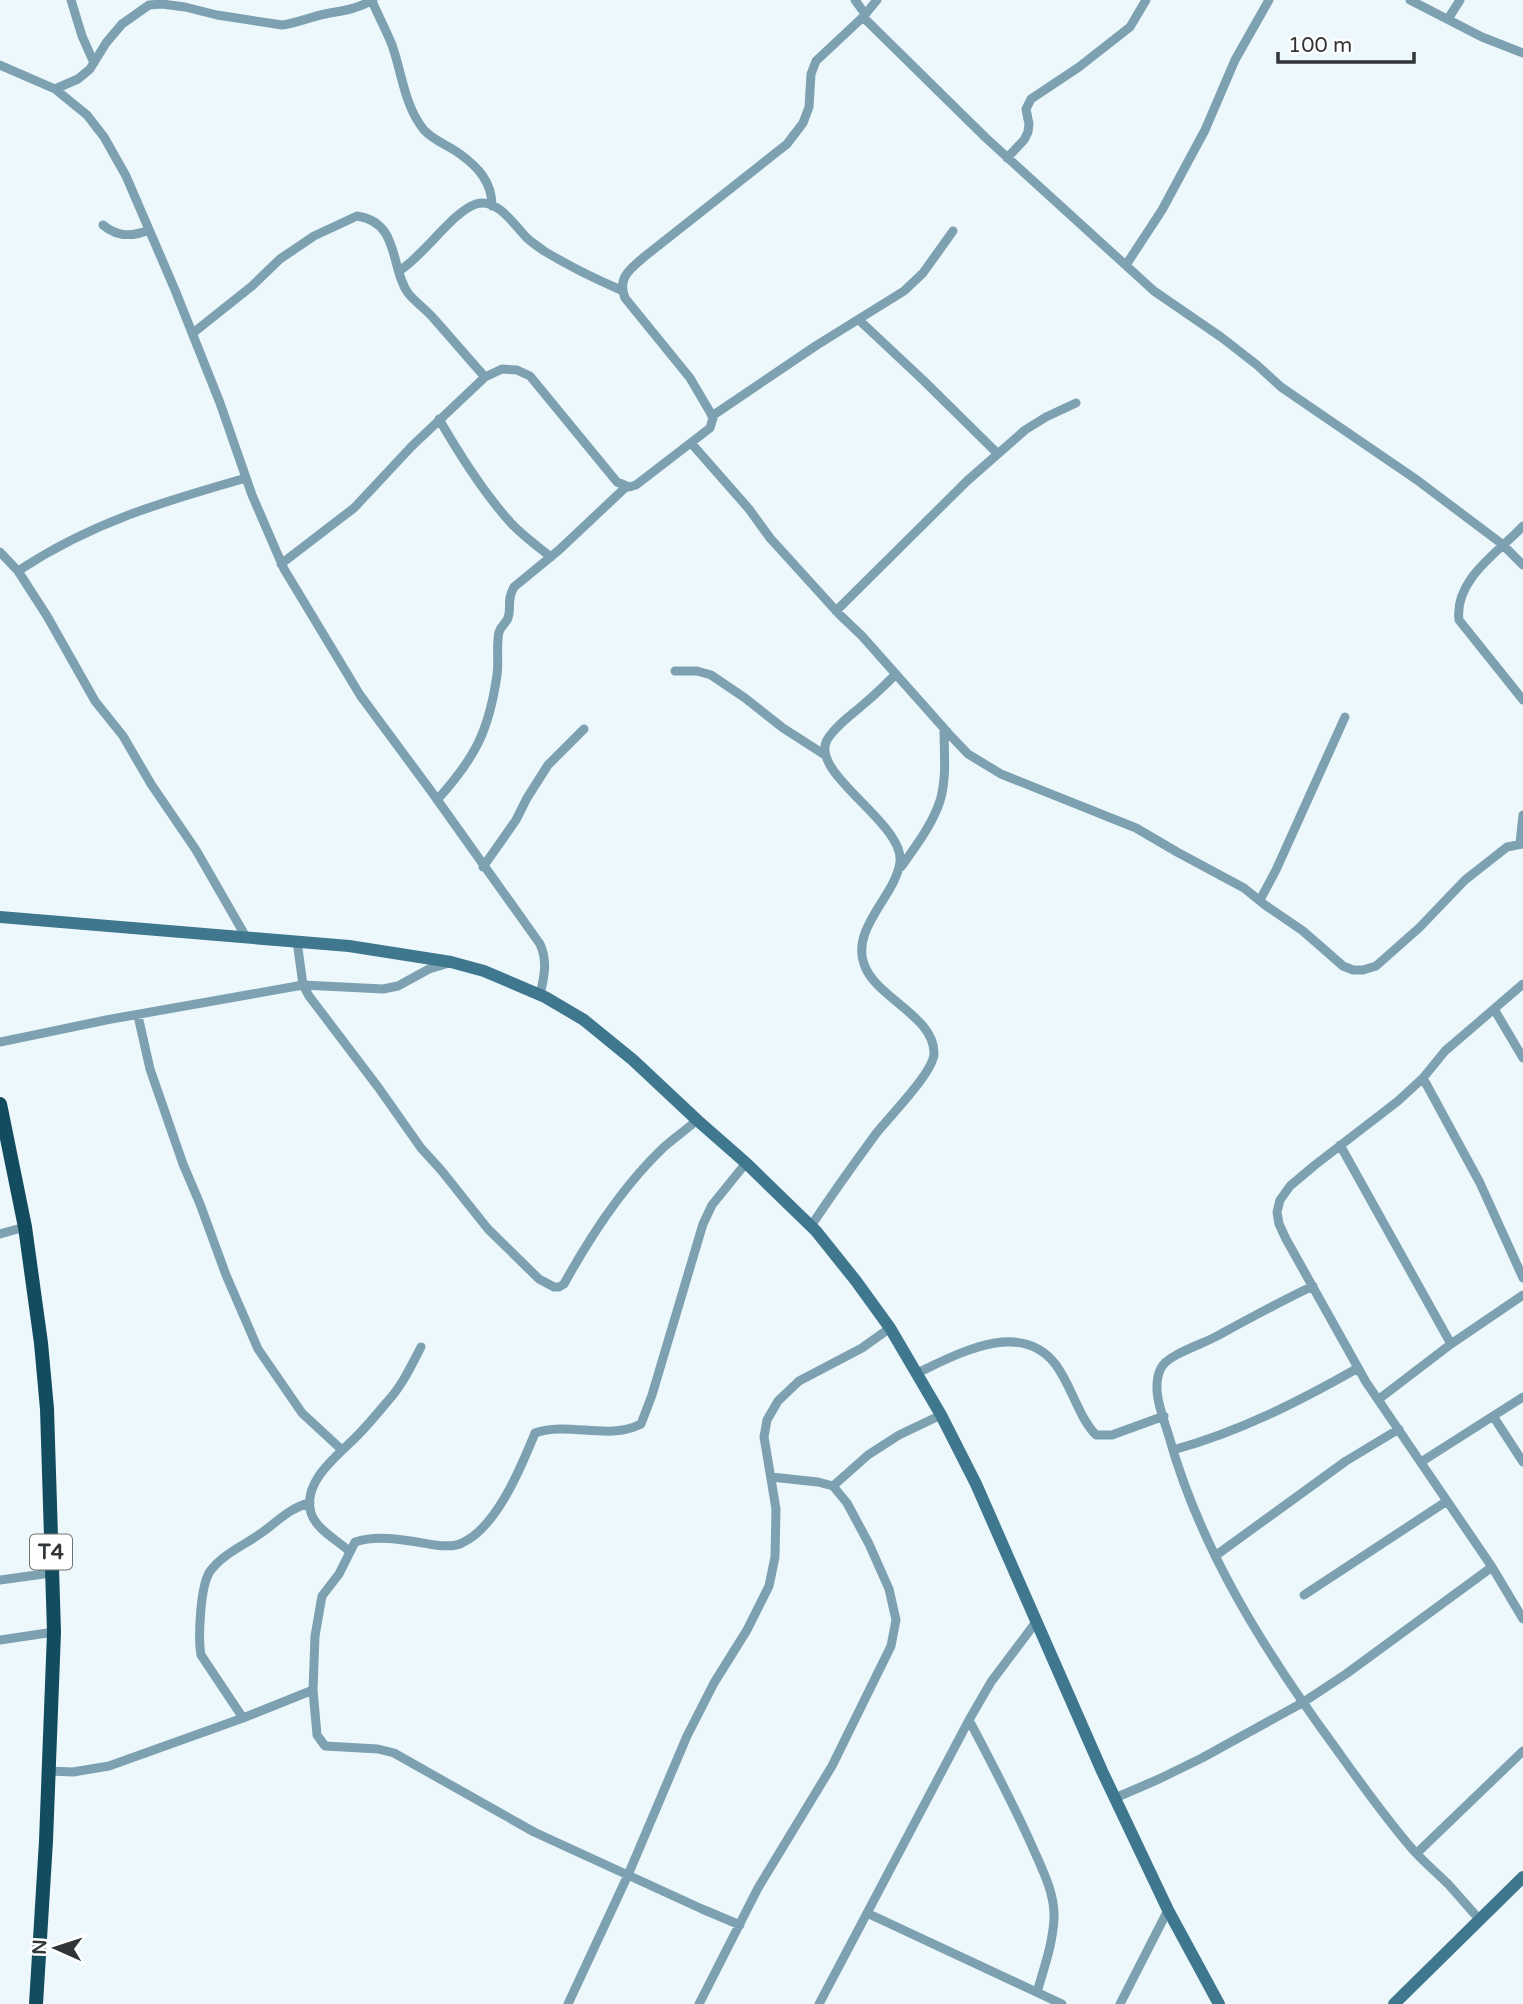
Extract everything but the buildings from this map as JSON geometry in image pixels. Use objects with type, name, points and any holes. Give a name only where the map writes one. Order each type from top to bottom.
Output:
[{"type":"highway","name":"T4","points":[[0,1104],[24,1227],[41,1343],[47,1409],[54,1632],[36,2004]]},
{"type":"main road","points":[[0,917],[297,941],[401,953],[451,962],[484,971],[540,995],[584,1020],[633,1060],[746,1163],[811,1227],[856,1281],[918,1373],[976,1484],[1115,1798],[1168,1910],[1219,2004]]},
{"type":"main road","points":[[1394,2004],[1523,1877]]},
{"type":"street","points":[[71,0],[94,63]]},
{"type":"street","points":[[138,12],[148,0]]},
{"type":"street","points":[[55,89],[78,79],[90,69],[122,24],[149,5],[185,7],[282,25],[343,12],[372,0],[392,46],[409,105],[426,132],[460,153],[486,179],[492,206]]},
{"type":"street","points":[[855,0],[864,15],[1007,158],[1154,290],[1221,337],[1281,387],[1418,480],[1502,544],[1523,565]]},
{"type":"street","points":[[282,564],[354,508],[439,419],[485,377],[502,369],[517,370],[530,376],[611,475],[626,486],[636,485],[710,428],[712,416],[690,378],[625,298],[621,281],[644,257],[788,144],[803,123],[809,107],[811,74],[816,61],[877,0]]},
{"type":"street","points":[[1007,158],[1028,132],[1026,108],[1031,99],[1079,67],[1130,27],[1146,0]]},
{"type":"street","points":[[1126,265],[1162,210],[1205,130],[1235,60],[1269,0]]},
{"type":"street","points":[[1410,0],[1482,37],[1523,53]]},
{"type":"street","points":[[1448,19],[1460,0]]},
{"type":"street","points":[[0,65],[55,89],[87,115],[104,137],[126,176],[193,333],[246,478],[282,564],[360,695],[516,913],[533,932],[543,951],[545,966],[540,995]]},
{"type":"street","points":[[399,271],[411,264],[454,219],[477,203],[492,206],[542,250],[621,290]]},
{"type":"street","points":[[193,333],[314,236],[357,216],[371,219],[382,230],[390,242],[401,280],[408,293],[485,377]]},
{"type":"street","points":[[103,225],[119,235],[149,230]]},
{"type":"street","points":[[712,416],[817,345],[904,291],[923,272],[953,231]]},
{"type":"street","points":[[859,320],[998,454]]},
{"type":"street","points":[[836,611],[967,481],[1025,430],[1046,416],[1076,403]]},
{"type":"street","points":[[439,419],[453,444],[509,521],[551,557]]},
{"type":"street","points":[[691,443],[749,509],[770,538],[968,754],[1001,774],[1136,828],[1244,888],[1303,931],[1343,966],[1353,970],[1376,966],[1419,928],[1465,880],[1507,847],[1522,843],[1523,815]]},
{"type":"street","points":[[18,571],[51,549],[99,526],[153,505],[246,478]]},
{"type":"street","points":[[437,800],[474,753],[483,734],[497,674],[499,634],[507,620],[510,594],[514,587],[551,557],[626,486]]},
{"type":"street","points":[[1523,526],[1502,544],[1470,581],[1459,601],[1458,610],[1459,620],[1523,700]]},
{"type":"street","points":[[0,552],[18,571],[47,616],[95,701],[123,736],[151,784],[196,850],[246,937]]},
{"type":"street","points":[[675,671],[697,671],[720,680],[825,755]]},
{"type":"street","points":[[811,1227],[875,1135],[927,1071],[934,1055],[927,1031],[920,1021],[879,985],[864,967],[862,956],[869,921],[890,889],[898,871],[900,851],[886,828],[841,780],[825,755],[825,743],[834,731],[896,674]]},
{"type":"street","points":[[1260,900],[1345,717]]},
{"type":"street","points":[[483,867],[516,820],[548,765],[584,729]]},
{"type":"street","points":[[898,871],[922,838],[941,799],[944,729]]},
{"type":"street","points":[[297,941],[303,985],[309,996],[421,1148],[488,1229],[547,1284],[554,1287],[564,1284],[591,1237],[635,1178],[664,1147],[697,1120]]},
{"type":"street","points":[[0,1042],[303,985],[383,989],[398,986],[429,969],[451,962]]},
{"type":"street","points":[[1523,985],[1445,1051],[1423,1078],[1398,1101],[1290,1186],[1280,1200],[1277,1212],[1286,1239],[1378,1399],[1492,1567],[1523,1619]]},
{"type":"street","points":[[1494,1009],[1523,1058]]},
{"type":"street","points":[[138,1016],[150,1069],[183,1164],[258,1349],[302,1413],[342,1450]]},
{"type":"street","points":[[1423,1078],[1480,1183],[1523,1278]]},
{"type":"street","points":[[1340,1145],[1451,1344]]},
{"type":"street","points":[[740,1925],[534,1832],[394,1753],[378,1749],[325,1745],[317,1735],[313,1690],[315,1636],[322,1596],[339,1574],[355,1542],[367,1539],[414,1541],[440,1546],[460,1545],[477,1533],[498,1508],[535,1433],[549,1428],[629,1430],[640,1424],[652,1395],[703,1224],[712,1205],[746,1163]]},
{"type":"street","points":[[0,1234],[24,1227]]},
{"type":"street","points":[[1313,1286],[1163,1364],[1157,1376],[1156,1391],[1173,1450],[1203,1530],[1268,1650],[1302,1703],[1382,1812],[1480,1920]]},
{"type":"street","points":[[1378,1399],[1451,1344],[1523,1295]]},
{"type":"street","points":[[568,2004],[628,1875],[687,1736],[713,1683],[747,1630],[769,1586],[775,1557],[776,1509],[764,1437],[767,1420],[778,1401],[799,1381],[862,1348],[890,1328]]},
{"type":"street","points":[[918,1373],[983,1346],[1009,1340],[1027,1343],[1041,1349],[1056,1364],[1088,1426],[1097,1435],[1120,1433],[1164,1416]]},
{"type":"street","points":[[349,1551],[319,1526],[312,1516],[312,1489],[321,1474],[388,1401],[422,1347]]},
{"type":"street","points":[[1173,1450],[1235,1430],[1298,1401],[1359,1367]]},
{"type":"street","points":[[1422,1462],[1523,1397]]},
{"type":"street","points":[[833,1486],[869,1455],[900,1435],[941,1415]]},
{"type":"street","points":[[1493,1416],[1523,1462]]},
{"type":"street","points":[[1215,1556],[1346,1461],[1399,1429]]},
{"type":"street","points":[[699,2004],[769,1869],[832,1766],[891,1646],[895,1620],[889,1589],[869,1544],[847,1503],[833,1486],[771,1477]]},
{"type":"street","points":[[1304,1595],[1447,1501]]},
{"type":"street","points":[[243,1718],[201,1655],[199,1645],[204,1584],[209,1571],[226,1556],[296,1506],[310,1503]]},
{"type":"street","points":[[1115,1798],[1202,1758],[1302,1703],[1492,1567]]},
{"type":"street","points":[[0,1580],[51,1573]]},
{"type":"street","points":[[820,2004],[969,1720],[991,1682],[1036,1622]]},
{"type":"street","points":[[0,1640],[54,1632]]},
{"type":"street","points":[[49,1771],[73,1772],[109,1766],[313,1690]]},
{"type":"street","points":[[969,1720],[1022,1822],[1052,1898],[1054,1917],[1050,1943],[1037,1992]]},
{"type":"street","points":[[1417,1853],[1523,1751]]},
{"type":"street","points":[[1119,2004],[1168,1910]]},
{"type":"street","points":[[867,1913],[1062,2004]]}]
